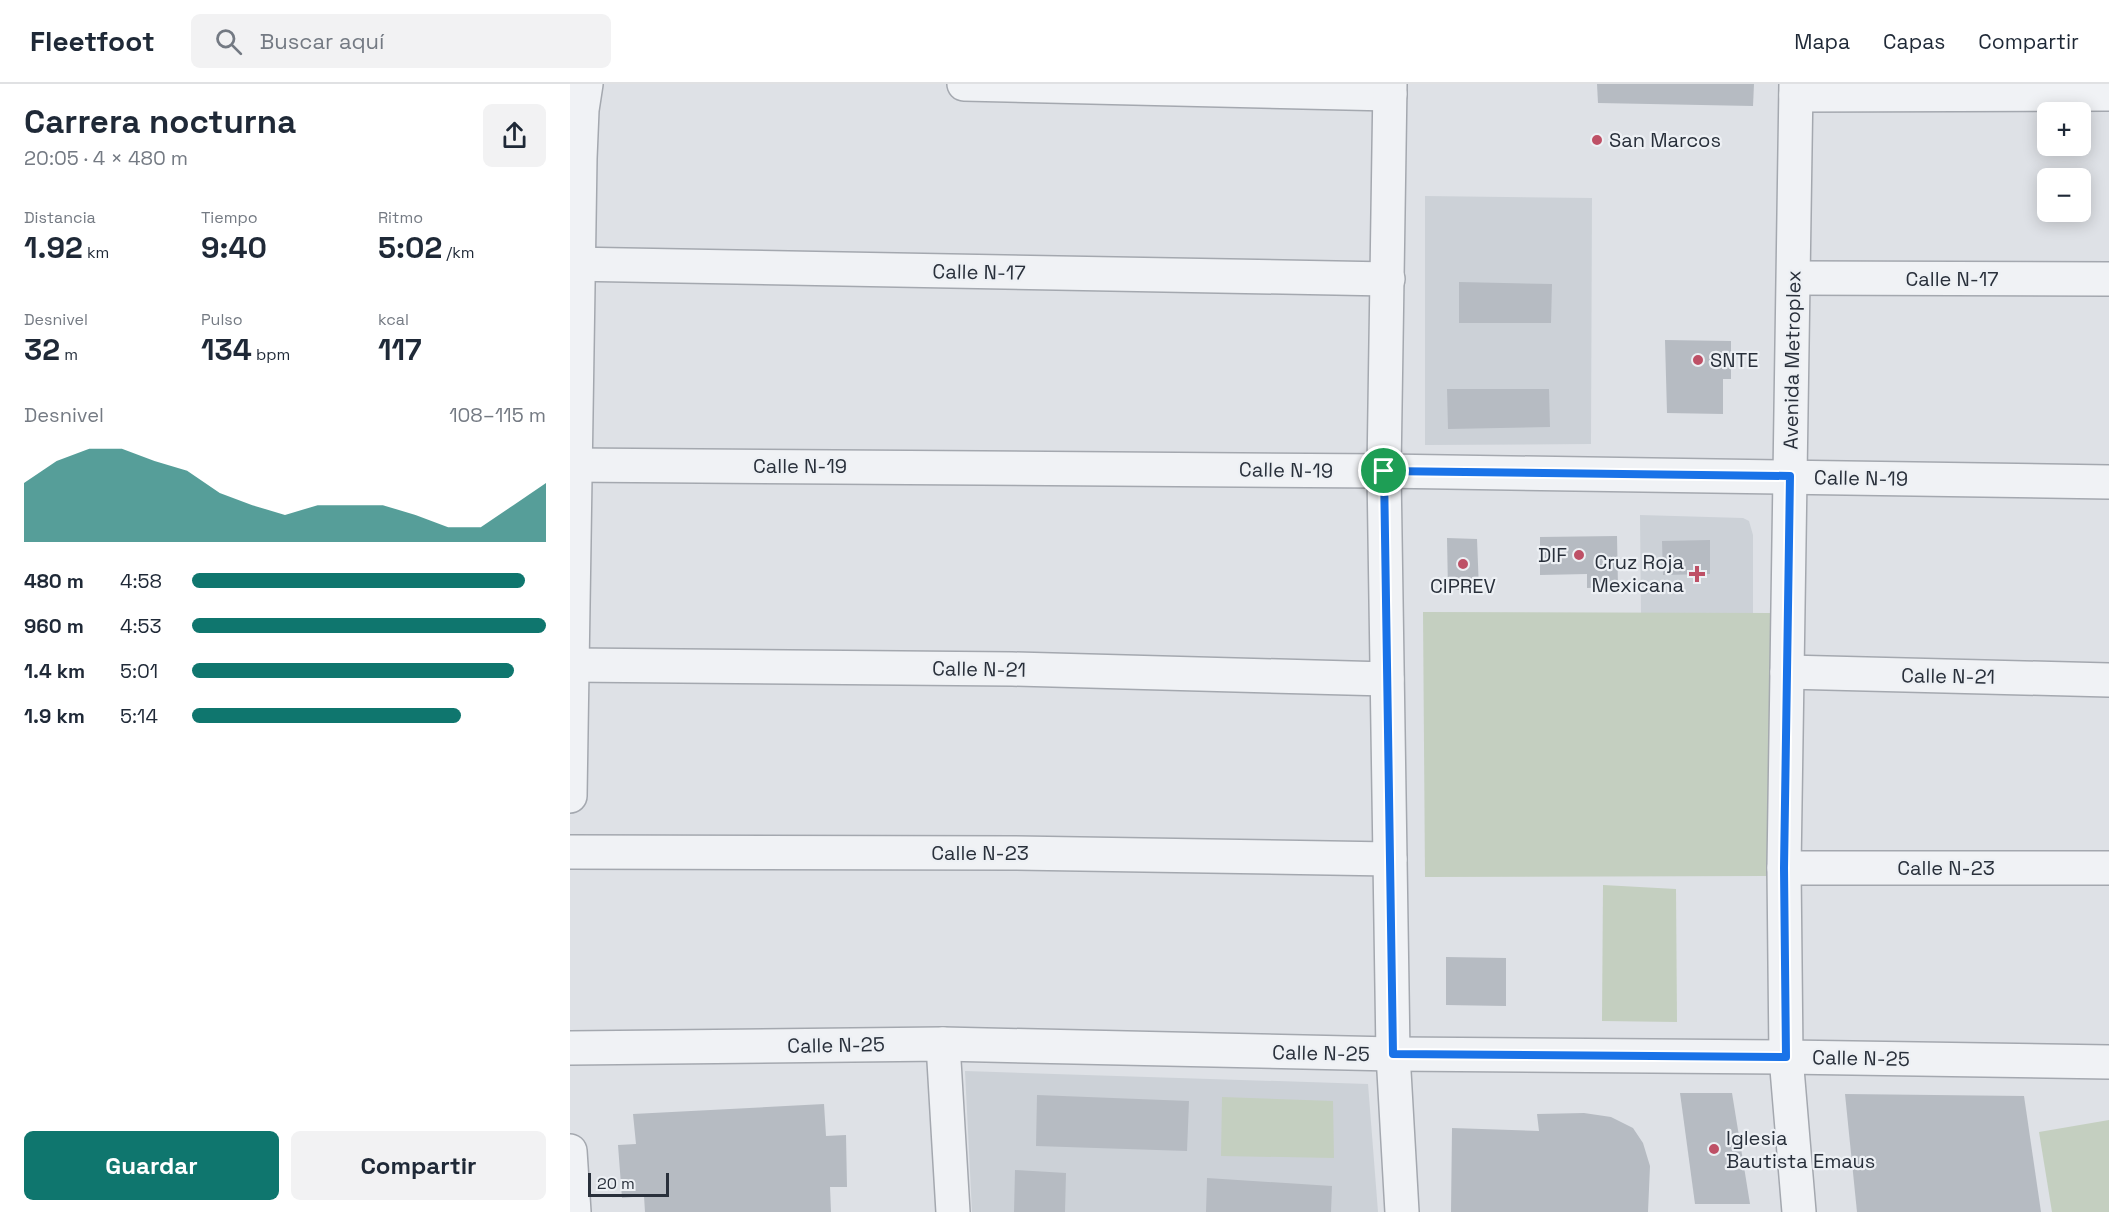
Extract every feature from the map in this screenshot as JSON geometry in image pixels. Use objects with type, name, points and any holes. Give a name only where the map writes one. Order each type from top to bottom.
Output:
[{"type":"street","points":[[570,796],[574,264],[581,129],[586,84]]},
{"type":"street","points":[[964,84],[1390,89],[1384,471],[1393,1054],[1402,1212]]},
{"type":"street","points":[[1796,89],[2109,94]]},
{"type":"street","name":"Avenida Metroplex","points":[[1796,89],[1784,868],[1786,1057],[1799,1212]]},
{"type":"street","name":"Calle N-17","points":[[574,264],[1388,279]]},
{"type":"street","name":"Calle N-17","points":[[1794,278],[2109,279]]},
{"type":"street","name":"Calle N-19","points":[[573,465],[1384,471],[2109,482]]},
{"type":"street","name":"Calle N-21","points":[[572,665],[1012,669],[1388,679]]},
{"type":"street","name":"Calle N-21","points":[[1787,672],[2109,680]]},
{"type":"street","name":"Calle N-23","points":[[570,852],[1015,853],[1390,859]]},
{"type":"street","name":"Calle N-23","points":[[1784,868],[2109,868]]},
{"type":"street","points":[[943,1044],[953,1212]]},
{"type":"street","name":"Calle N-25","points":[[570,1048],[943,1044],[1393,1054],[2109,1062]]},
{"type":"street","points":[[570,1151],[574,1212]]},
{"type":"shaded area","points":[[1425,196],[1592,198],[1591,444],[1425,445]]},
{"type":"shaded area","name":"Cruz Roja Mexicana","points":[[1640,515],[1743,518],[1749,521],[1753,535],[1753,613],[1641,613]]},
{"type":"shaded area","points":[[965,1071],[1368,1084],[1378,1212],[972,1212]]},
{"type":"green space","points":[[1423,612],[1773,613],[1767,876],[1425,877]]},
{"type":"green space","points":[[1603,885],[1676,889],[1677,1022],[1602,1021]]},
{"type":"green space","points":[[1222,1097],[1333,1101],[1334,1158],[1221,1156]]},
{"type":"green space","points":[[2109,1120],[2109,1212],[2052,1212],[2039,1132]]},
{"type":"building","points":[[1597,84],[1754,84],[1753,106],[1598,103]]},
{"type":"building","points":[[1459,282],[1552,284],[1551,323],[1459,323]]},
{"type":"building","name":"SNTE","points":[[1665,340],[1731,341],[1731,379],[1723,379],[1723,414],[1667,413]]},
{"type":"building","points":[[1447,389],[1549,389],[1550,427],[1448,429]]},
{"type":"building","name":"DIF","points":[[1617,536],[1618,587],[1587,588],[1587,574],[1540,575],[1540,537]]},
{"type":"building","name":"CIPREV","points":[[1447,538],[1477,539],[1479,590],[1448,590]]},
{"type":"building","points":[[1710,540],[1710,574],[1663,575],[1662,541]]},
{"type":"building","points":[[1446,957],[1506,958],[1506,1006],[1446,1005]]},
{"type":"building","name":"Iglesia Bautista Emaus","points":[[1680,1093],[1732,1093],[1750,1204],[1695,1204]]},
{"type":"building","points":[[1845,1094],[2024,1096],[2041,1212],[1857,1212]]},
{"type":"building","points":[[1037,1095],[1189,1101],[1187,1151],[1036,1146]]},
{"type":"building","points":[[824,1104],[826,1136],[846,1135],[847,1187],[830,1187],[831,1212],[645,1212],[644,1196],[622,1198],[618,1145],[636,1144],[633,1114]]},
{"type":"building","points":[[1584,1113],[1611,1117],[1633,1128],[1643,1143],[1650,1166],[1648,1212],[1451,1212],[1452,1128],[1539,1131],[1537,1114]]},
{"type":"building","points":[[1015,1170],[1066,1173],[1065,1212],[1014,1212]]},
{"type":"building","points":[[1207,1178],[1332,1186],[1331,1212],[1206,1212]]},
{"type":"place","name":"San Marcos","points":[[1597,140]]},
{"type":"place","name":"SNTE","points":[[1698,360]]},
{"type":"place","name":"DIF","points":[[1579,555]]},
{"type":"place","name":"CIPREV","points":[[1463,564]]},
{"type":"place","name":"Cruz Roja Mexicana","points":[[1697,574]]},
{"type":"place","name":"Iglesia Bautista Emaus","points":[[1714,1149]]},
{"type":"route","points":[[1384,471],[1790,476],[1784,868],[1786,1057],[1393,1054],[1384,471]]}]
